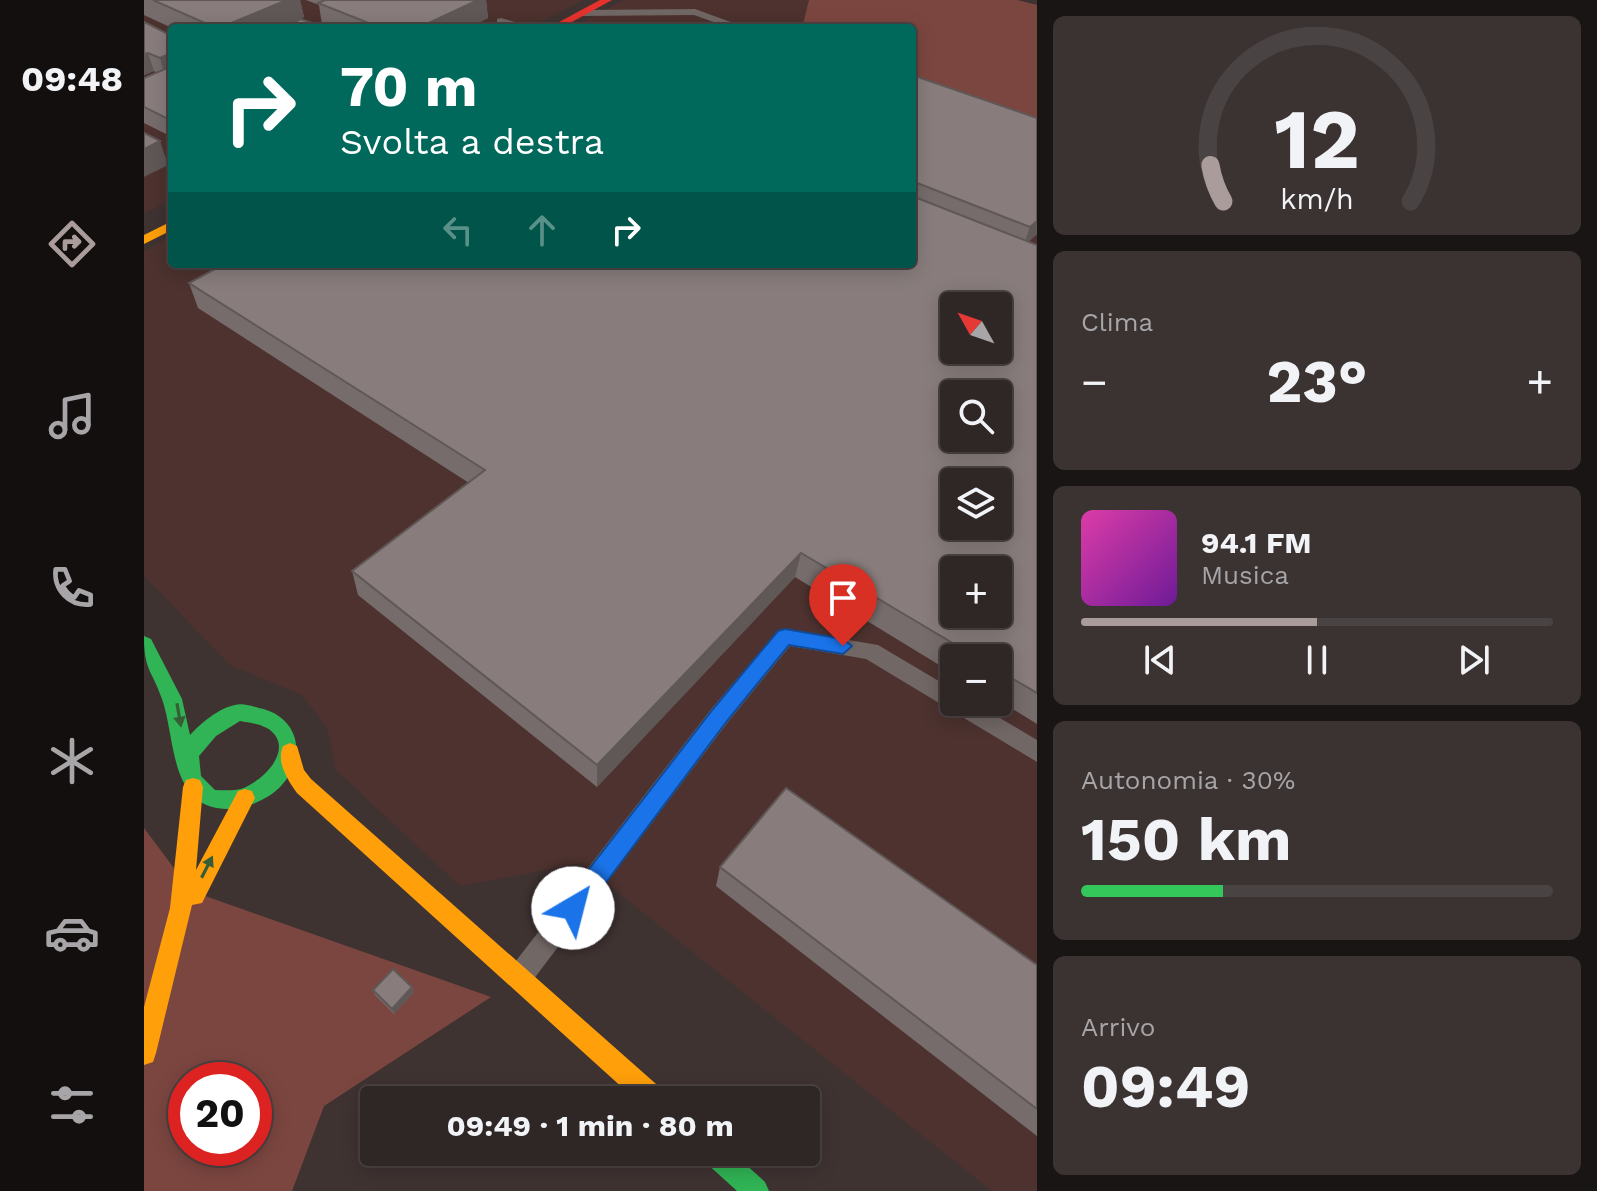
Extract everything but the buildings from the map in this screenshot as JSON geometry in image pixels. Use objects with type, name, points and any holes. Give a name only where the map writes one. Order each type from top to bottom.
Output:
[{"type":"street","points":[[561,24],[607,0]]},
{"type":"street","points":[[144,240],[168,227]]},
{"type":"street","points":[[144,644],[164,673],[176,700],[186,773],[193,787],[208,797],[225,800],[245,798],[267,786],[284,768],[290,752]]},
{"type":"street","points":[[164,673],[188,687]]},
{"type":"street","points":[[216,702],[238,712],[258,712],[275,719],[286,731],[294,773],[304,786],[639,1086]]},
{"type":"street","points":[[186,760],[203,730],[238,712]]},
{"type":"street","points":[[267,786],[304,786]]},
{"type":"street","points":[[144,1053],[181,908],[193,787]]},
{"type":"street","points":[[174,937],[245,798]]},
{"type":"street","points":[[728,1166],[756,1191]]},
{"type":"lane","points":[[582,13],[695,12],[730,24]]},
{"type":"lane","points":[[501,21],[511,24]]},
{"type":"lane","points":[[519,978],[720,715],[785,637],[871,651],[940,693]]},
{"type":"lane","points":[[978,716],[1037,752]]},
{"type":"shaded area","points":[[144,0],[584,0],[535,24],[168,24],[168,202],[144,213]]},
{"type":"shaded area","points":[[624,0],[809,0],[803,24],[579,24]]},
{"type":"shaded area","points":[[809,0],[1017,0],[1037,5],[1037,126],[916,81],[916,24],[803,24]]},
{"type":"shaded area","points":[[1037,126],[1037,1191],[992,1191],[581,863],[460,886],[336,770],[327,727],[302,695],[230,665],[144,576],[144,251],[168,238],[168,268],[916,268],[916,260]]},
{"type":"shaded area","points":[[144,828],[191,891],[491,997],[324,1106],[292,1191],[144,1191]]},
{"type":"traffic: fast","points":[[144,644],[172,699],[186,760]]},
{"type":"traffic: fast","points":[[238,712],[267,718],[283,730],[289,745],[285,763],[274,779],[257,792],[237,799],[214,799],[201,791],[192,779],[188,767],[189,756],[200,738],[238,712]]},
{"type":"traffic: fast","points":[[728,1166],[756,1191]]},
{"type":"traffic: slow","points":[[144,240],[168,227]]},
{"type":"traffic: slow","points":[[290,752],[294,773],[304,786],[639,1086]]},
{"type":"traffic: slow","points":[[144,1053],[181,908],[193,787]]},
{"type":"traffic: slow","points":[[194,895],[245,798]]},
{"type":"traffic: jam","points":[[561,24],[607,0]]},
{"type":"route","points":[[573,908],[720,715],[785,637],[843,646]]}]
